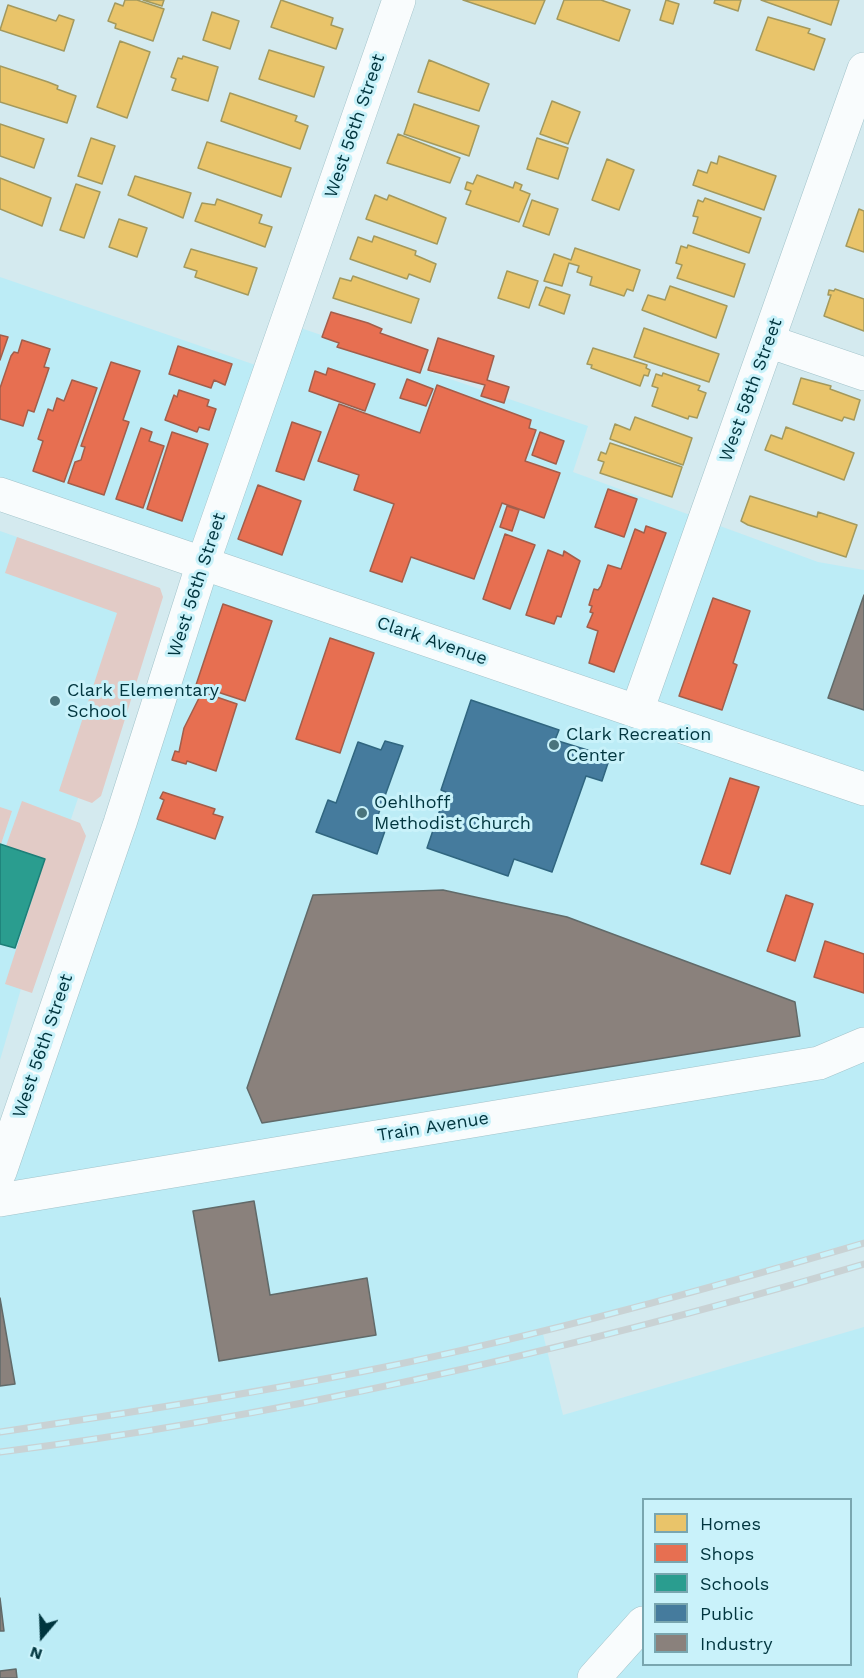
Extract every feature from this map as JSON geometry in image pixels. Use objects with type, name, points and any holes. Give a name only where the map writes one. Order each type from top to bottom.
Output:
[{"type":"street","name":"West 56th Street","points":[[0,1172],[120,823],[203,563],[399,0]]},
{"type":"street","name":"West 58th Street","points":[[637,711],[864,69]]},
{"type":"street","points":[[768,341],[864,374]]},
{"type":"street","name":"Clark Avenue","points":[[0,494],[864,789]]},
{"type":"street","name":"Train Avenue","points":[[0,1200],[819,1063],[864,1044]]},
{"type":"street","points":[[594,1678],[642,1624]]},
{"type":"shaded area","points":[[0,277],[270,370],[286,323],[588,426],[573,472],[818,562],[864,570],[864,1243],[542,1330],[563,1415],[864,1327],[864,1678],[0,1678],[0,1172],[203,564],[0,494]]},
{"type":"shaded area","name":"Clark Elementary School","points":[[0,531],[150,584],[71,819],[0,1060]]},
{"type":"shaded area","points":[[17,537],[160,588],[163,597],[101,796],[92,803],[59,791],[117,613],[5,573]]},
{"type":"shaded area","points":[[22,801],[80,823],[86,836],[32,993],[5,984],[45,859],[6,846]]},
{"type":"shaded area","points":[[0,807],[12,811],[1,844],[0,844]]},
{"type":"building: Homes","points":[[125,0],[137,0],[164,9],[153,41],[115,28],[116,24],[108,21],[115,3],[123,6]]},
{"type":"building: Homes","points":[[143,0],[164,0],[162,6]]},
{"type":"building: Homes","points":[[281,0],[333,18],[331,25],[343,29],[336,49],[271,27]]},
{"type":"building: Homes","points":[[463,0],[545,0],[535,24]]},
{"type":"building: Homes","points":[[564,0],[601,0],[630,10],[619,41],[557,19]]},
{"type":"building: Homes","points":[[666,0],[679,4],[673,24],[660,20]]},
{"type":"building: Homes","points":[[715,0],[741,0],[738,11],[714,3]]},
{"type":"building: Homes","points":[[761,0],[839,0],[831,25]]},
{"type":"building: Homes","points":[[8,5],[56,21],[59,15],[74,20],[64,51],[0,30]]},
{"type":"building: Homes","points":[[212,12],[239,21],[230,49],[203,40]]},
{"type":"building: Homes","points":[[768,17],[810,29],[808,33],[825,39],[814,70],[756,50]]},
{"type":"building: Homes","points":[[120,41],[150,52],[127,118],[97,107]]},
{"type":"building: Homes","points":[[269,50],[324,67],[314,97],[259,79]]},
{"type":"building: Homes","points":[[183,56],[218,67],[208,101],[172,90],[176,79],[171,77],[178,58],[182,59]]},
{"type":"building: Homes","points":[[429,60],[489,84],[479,111],[418,92]]},
{"type":"building: Homes","points":[[0,66],[48,82],[58,86],[57,89],[76,96],[67,123],[0,102]]},
{"type":"building: Homes","points":[[230,93],[297,116],[295,121],[308,126],[300,149],[221,121]]},
{"type":"building: Homes","points":[[552,101],[580,112],[568,144],[540,134]]},
{"type":"building: Homes","points":[[414,104],[479,126],[469,156],[404,134]]},
{"type":"building: Homes","points":[[0,124],[44,139],[34,168],[0,156]]},
{"type":"building: Homes","points":[[398,134],[460,158],[450,183],[387,163]]},
{"type":"building: Homes","points":[[91,138],[115,146],[102,184],[78,176]]},
{"type":"building: Homes","points":[[537,138],[568,148],[558,179],[527,169]]},
{"type":"building: Homes","points":[[207,142],[291,168],[281,197],[198,168]]},
{"type":"building: Homes","points":[[719,156],[776,176],[764,210],[693,185],[698,170],[707,173],[711,162],[717,164]]},
{"type":"building: Homes","points":[[607,159],[634,170],[619,210],[592,200]]},
{"type":"building: Homes","points":[[477,175],[513,188],[515,182],[522,185],[520,190],[530,194],[519,222],[466,204],[471,191],[465,189],[467,182],[473,184]]},
{"type":"building: Homes","points":[[135,176],[191,193],[183,218],[128,195]]},
{"type":"building: Homes","points":[[0,178],[51,198],[42,226],[0,209]]},
{"type":"building: Homes","points":[[76,184],[100,192],[84,238],[60,230]]},
{"type":"building: Homes","points":[[375,195],[387,200],[389,195],[446,218],[437,244],[366,219]]},
{"type":"building: Homes","points":[[705,198],[761,218],[749,253],[693,233],[698,217],[693,216],[698,200],[703,202]]},
{"type":"building: Homes","points":[[217,199],[262,215],[259,223],[272,227],[265,247],[195,221],[202,203],[215,205]]},
{"type":"building: Homes","points":[[532,200],[558,209],[549,235],[523,226]]},
{"type":"building: Homes","points":[[859,209],[864,211],[864,252],[846,246]]},
{"type":"building: Homes","points":[[119,219],[147,228],[137,257],[109,247]]},
{"type":"building: Homes","points":[[374,236],[416,251],[415,255],[436,264],[430,282],[409,274],[407,279],[350,259],[358,237],[372,242]]},
{"type":"building: Homes","points":[[688,245],[745,264],[734,297],[677,278],[682,265],[676,263],[681,246],[687,248]]},
{"type":"building: Homes","points":[[575,248],[640,270],[633,291],[627,289],[624,296],[590,285],[592,277],[577,272],[579,266],[569,263],[562,286],[544,281],[554,254],[571,260]]},
{"type":"building: Homes","points":[[191,249],[257,268],[248,295],[195,277],[197,271],[184,267]]},
{"type":"building: Homes","points":[[507,271],[538,281],[529,308],[498,298]]},
{"type":"building: Homes","points":[[353,276],[419,299],[411,323],[333,298],[340,278],[351,281]]},
{"type":"building: Homes","points":[[670,286],[727,306],[716,338],[642,310],[648,295],[665,300]]},
{"type":"building: Homes","points":[[546,287],[570,295],[564,314],[539,305]]},
{"type":"building: Homes","points":[[835,289],[864,299],[864,331],[824,316],[831,295],[828,295],[829,290],[834,291]]},
{"type":"building: Homes","points":[[644,328],[719,354],[709,382],[634,357]]},
{"type":"building: Homes","points":[[593,348],[647,365],[646,368],[650,370],[648,376],[644,375],[640,386],[591,368],[592,365],[587,364]]},
{"type":"building: Homes","points":[[663,373],[700,386],[698,390],[706,393],[697,418],[689,416],[688,419],[652,406],[658,388],[652,386],[656,374],[662,376]]},
{"type":"building: Homes","points":[[801,378],[831,386],[830,389],[860,400],[854,420],[844,417],[842,421],[793,404]]},
{"type":"building: Homes","points":[[635,417],[692,438],[683,465],[610,439],[615,424],[630,430]]},
{"type":"building: Homes","points":[[786,427],[854,453],[844,480],[765,450],[771,435],[782,439]]},
{"type":"building: Homes","points":[[610,443],[682,467],[672,497],[600,473],[604,462],[598,460],[601,452],[606,454]]},
{"type":"building: Homes","points":[[750,496],[817,517],[818,512],[857,525],[846,557],[741,521]]},
{"type":"building: Shops","points":[[331,312],[368,323],[382,329],[380,333],[428,350],[420,373],[337,347],[339,343],[322,337]]},
{"type":"building: Shops","points":[[0,335],[8,337],[0,360]]},
{"type":"building: Shops","points":[[438,338],[494,356],[487,380],[509,387],[504,403],[481,396],[485,385],[428,370]]},
{"type":"building: Shops","points":[[22,340],[50,349],[44,367],[49,368],[34,412],[28,410],[23,426],[0,419],[0,388],[11,356],[14,352],[18,353]]},
{"type":"building: Shops","points":[[178,346],[232,364],[225,385],[214,380],[211,388],[169,374]]},
{"type":"building: Shops","points":[[111,362],[140,371],[123,420],[129,422],[104,495],[68,483],[75,462],[81,460],[85,447],[81,446]]},
{"type":"building: Shops","points":[[328,368],[375,384],[365,411],[309,391],[315,371],[326,375]]},
{"type":"building: Shops","points":[[407,379],[433,389],[426,406],[400,398]]},
{"type":"building: Shops","points":[[72,380],[97,388],[64,482],[33,471],[43,441],[38,439],[48,409],[53,411],[57,398],[64,401]]},
{"type":"building: Shops","points":[[437,385],[531,420],[529,428],[536,430],[525,461],[560,473],[544,518],[502,503],[474,579],[411,557],[402,582],[370,571],[394,504],[354,490],[359,475],[318,461],[339,404],[420,433]]},
{"type":"building: Shops","points":[[179,390],[209,400],[207,406],[216,409],[209,430],[199,427],[197,432],[165,420],[174,395],[177,397]]},
{"type":"building: Shops","points":[[292,422],[321,432],[304,480],[276,471]]},
{"type":"building: Shops","points":[[141,428],[152,432],[149,441],[164,446],[143,508],[116,499]]},
{"type":"building: Shops","points":[[172,432],[208,444],[182,521],[147,509]]},
{"type":"building: Shops","points":[[540,432],[564,441],[556,464],[532,455]]},
{"type":"building: Shops","points":[[258,485],[301,501],[282,555],[238,539]]},
{"type":"building: Shops","points":[[608,489],[637,499],[624,537],[595,527]]},
{"type":"building: Shops","points":[[507,506],[519,510],[512,531],[500,527]]},
{"type":"building: Shops","points":[[646,526],[666,533],[614,672],[589,663],[598,631],[587,627],[593,613],[590,612],[592,606],[589,605],[594,589],[598,590],[601,586],[608,565],[621,569],[635,529],[644,533]]},
{"type":"building: Shops","points":[[505,534],[535,545],[510,609],[483,599]]},
{"type":"building: Shops","points":[[548,550],[563,556],[564,551],[580,561],[561,617],[557,616],[554,624],[526,615]]},
{"type":"building: Shops","points":[[713,598],[750,611],[733,663],[737,665],[722,710],[679,696]]},
{"type":"building: Shops","points":[[223,604],[272,621],[245,701],[196,685]]},
{"type":"building: Shops","points":[[330,638],[374,653],[340,753],[296,739]]},
{"type":"building: Shops","points":[[202,692],[237,704],[216,771],[187,761],[186,764],[172,760],[175,751],[179,752],[184,728]]},
{"type":"building: Shops","points":[[730,778],[759,787],[730,874],[701,864]]},
{"type":"building: Shops","points":[[163,792],[215,809],[213,814],[223,817],[215,839],[157,819],[164,800],[160,798]]},
{"type":"building: Shops","points":[[786,895],[813,904],[795,961],[767,951]]},
{"type":"building: Shops","points":[[825,941],[864,954],[864,993],[814,977]]},
{"type":"building: Schools","points":[[0,844],[45,859],[15,948],[0,944]]},
{"type":"building: Public","points":[[471,700],[559,730],[555,740],[610,757],[602,781],[586,776],[552,872],[514,859],[508,876],[427,848],[446,792],[441,790]]},
{"type":"building: Public","points":[[385,741],[403,746],[377,818],[388,822],[377,854],[316,832],[328,800],[336,803],[358,742],[381,750]]},
{"type":"building: Industry","points":[[864,595],[864,710],[828,698]]},
{"type":"building: Industry","points":[[443,890],[567,917],[795,1002],[800,1036],[262,1123],[247,1088],[313,895]]},
{"type":"building: Industry","points":[[254,1201],[270,1295],[367,1278],[376,1335],[219,1361],[193,1211]]},
{"type":"building: Industry","points":[[0,1298],[15,1384],[0,1386]]},
{"type":"building: Industry","points":[[0,1598],[4,1631],[0,1631]]},
{"type":"building: Industry","points":[[16,1669],[17,1678],[0,1678],[0,1671]]},
{"type":"railway","points":[[0,1432],[241,1394],[445,1354],[626,1310],[864,1243]]},
{"type":"railway","points":[[0,1452],[219,1419],[436,1375],[651,1323],[864,1264]]},
{"type":"place","name":"Clark Elementary School","points":[[55,701]]},
{"type":"place","name":"Clark Recreation Center","points":[[554,745]]},
{"type":"place","name":"Oehlhoff Methodist Church","points":[[362,813]]}]
